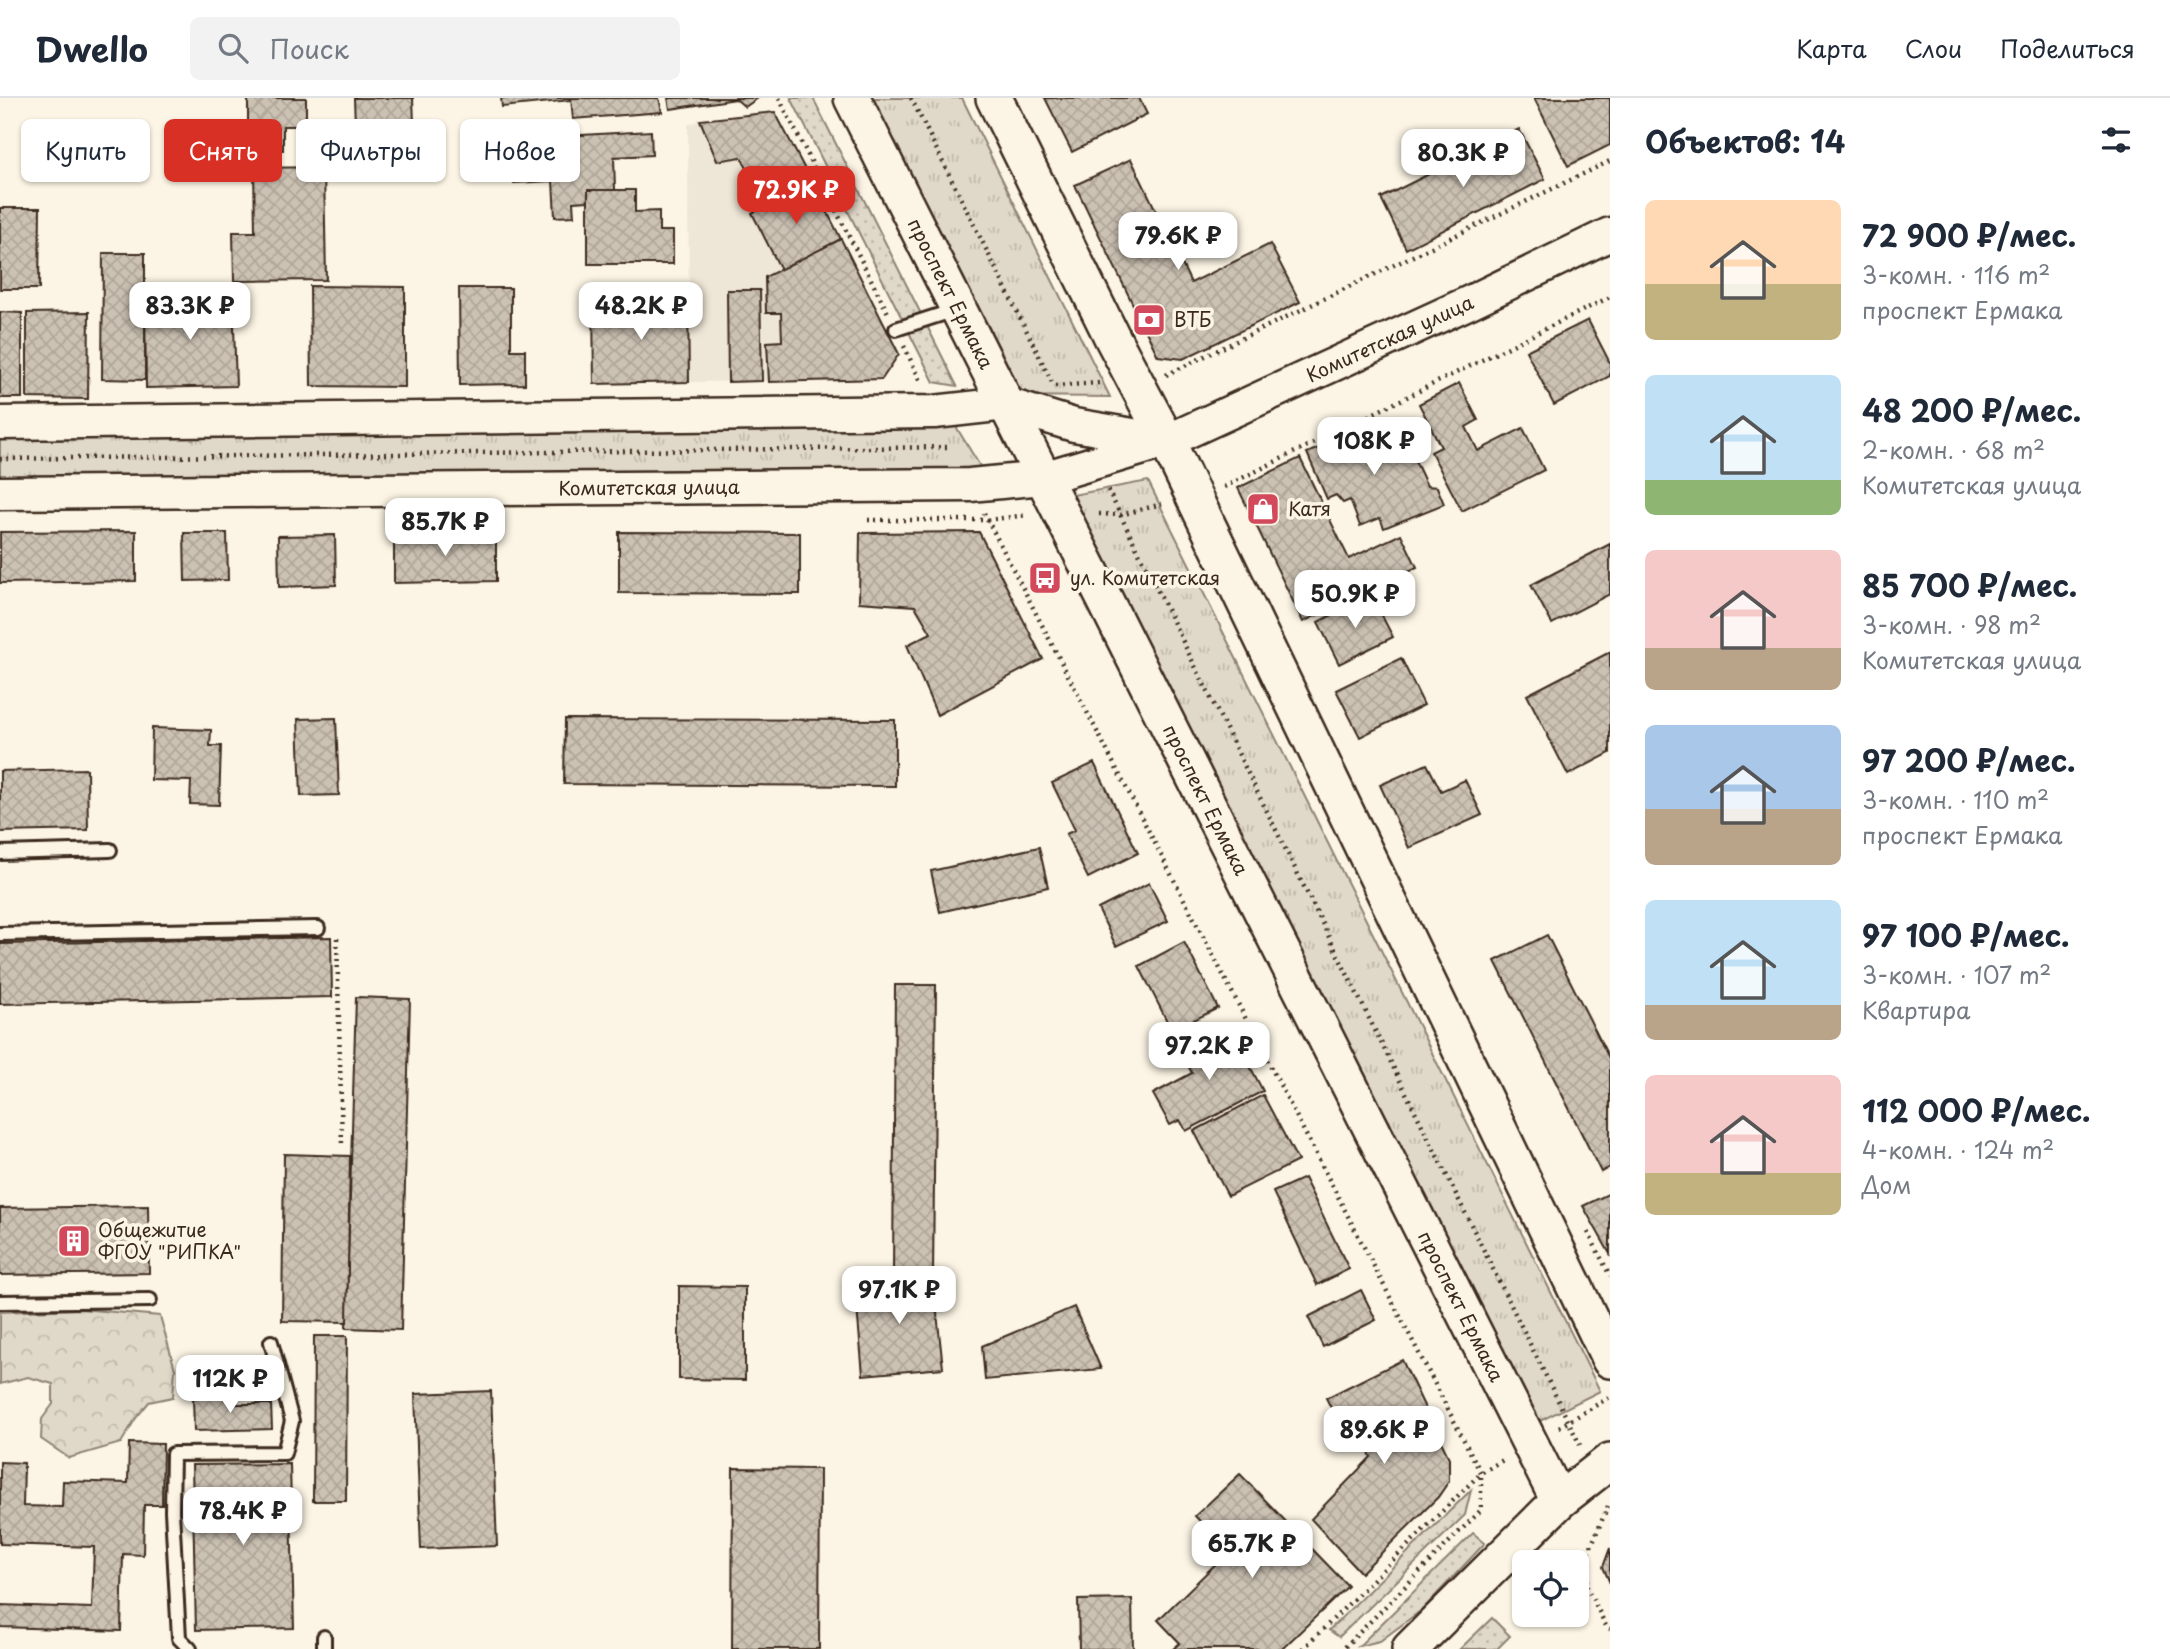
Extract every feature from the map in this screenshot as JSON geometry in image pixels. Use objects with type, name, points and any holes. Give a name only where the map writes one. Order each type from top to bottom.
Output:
[{"type":"main road","name":"проспект Ермака","points":[[852,98],[1559,1500]]},
{"type":"main road","points":[[994,98],[1167,441],[1610,1360]]},
{"type":"main road","points":[[1410,1649],[1559,1500],[1602,1467]]},
{"type":"street","name":"Комитетская улица","points":[[0,493],[970,485],[1043,478],[1167,441],[1470,302],[1610,234]]},
{"type":"street","points":[[0,423],[934,412],[1000,392],[1074,425],[1167,441]]},
{"type":"lane","points":[[896,330],[958,309]]},
{"type":"lane","points":[[0,853],[110,850]]},
{"type":"lane","points":[[0,934],[318,928]]},
{"type":"lane","points":[[0,1302],[150,1300]]},
{"type":"lane","points":[[190,1649],[180,1639],[172,1511],[173,1454],[285,1453],[292,1421],[271,1342]]},
{"type":"path","points":[[779,98],[896,330],[950,447],[1481,1473],[1481,1510],[1343,1649]]},
{"type":"path","points":[[911,98],[1074,425]]},
{"type":"path","points":[[1000,392],[1160,378],[1610,161]]},
{"type":"path","points":[[1217,490],[1610,297]]},
{"type":"path","points":[[0,459],[950,447]]},
{"type":"path","points":[[1094,464],[1568,1422],[1602,1467],[1609,1505],[1587,1556],[1587,1587],[1607,1628],[1610,1629]]},
{"type":"path","points":[[318,928],[337,928],[342,1144]]},
{"type":"path","points":[[1303,1649],[1481,1473],[1610,1397]]},
{"type":"shaded area","points":[[775,112],[899,354],[882,379],[689,382],[688,125],[700,120]]},
{"type":"green space","points":[[791,98],[813,98],[957,386],[934,382]]},
{"type":"green space","points":[[854,98],[962,98],[1110,397],[1003,396]]},
{"type":"green space","points":[[955,425],[983,471],[0,485],[0,432]]},
{"type":"green space","points":[[1148,481],[1600,1391],[1540,1421],[1067,496]]},
{"type":"green space","points":[[80,1309],[160,1316],[175,1369],[173,1397],[149,1402],[121,1443],[69,1458],[41,1439],[42,1419],[53,1404],[53,1384],[28,1377],[0,1384],[0,1312]]},
{"type":"green space","points":[[1471,1490],[1465,1515],[1339,1637],[1329,1630]]},
{"type":"green space","points":[[1473,1533],[1485,1543],[1423,1609],[1380,1641],[1359,1646]]},
{"type":"green space","points":[[1492,1618],[1510,1636],[1497,1649],[1460,1649]]},
{"type":"building","points":[[248,98],[306,98],[306,119],[296,119],[296,126],[283,126],[283,150],[282,119],[248,119]]},
{"type":"building","points":[[354,98],[413,98],[414,119],[355,119]]},
{"type":"building","points":[[501,98],[571,98],[572,100],[502,107]]},
{"type":"building","points":[[571,98],[659,98],[662,112],[573,119]]},
{"type":"building","points":[[668,98],[758,98],[745,107],[736,99],[670,109]]},
{"type":"building","points":[[1045,98],[1139,98],[1147,114],[1072,152]]},
{"type":"building","points":[[1534,98],[1610,98],[1610,145],[1568,166]]},
{"type":"building","points":[[775,112],[811,181],[766,204],[741,157],[717,161],[700,120]]},
{"type":"building","points":[[1519,129],[1545,179],[1406,249],[1381,198]]},
{"type":"building","points":[[651,131],[652,155],[614,157],[615,190],[588,190],[588,201],[573,202],[574,216],[555,217],[553,182],[580,182],[580,135]]},
{"type":"building","points":[[1131,159],[1191,283],[1270,244],[1300,302],[1183,359],[1158,356],[1075,185]]},
{"type":"building","points":[[296,167],[296,182],[324,182],[326,280],[234,281],[233,232],[255,232],[254,182],[282,182],[282,168]]},
{"type":"building","points":[[812,182],[841,239],[781,270],[752,213]]},
{"type":"building","points":[[588,190],[635,190],[635,212],[659,211],[659,231],[673,231],[673,264],[588,264]]},
{"type":"building","points":[[0,208],[40,208],[39,289],[0,289]]},
{"type":"building","points":[[841,239],[899,354],[882,379],[769,382],[767,342],[782,341],[781,313],[766,313],[765,277]]},
{"type":"building","points":[[103,253],[145,253],[145,380],[102,379]]},
{"type":"building","points":[[310,286],[405,287],[405,387],[311,386]]},
{"type":"building","points":[[459,288],[511,288],[511,350],[525,350],[525,384],[460,385]]},
{"type":"building","points":[[727,290],[760,290],[762,381],[728,382]]},
{"type":"building","points":[[145,296],[233,296],[236,386],[146,388]]},
{"type":"building","points":[[688,300],[689,382],[594,384],[593,303]]},
{"type":"building","points":[[0,312],[22,313],[22,398],[0,398]]},
{"type":"building","points":[[89,312],[88,399],[27,398],[27,313]]},
{"type":"building","points":[[1588,320],[1610,363],[1610,376],[1554,405],[1526,351]]},
{"type":"building","points":[[1459,383],[1478,420],[1466,427],[1478,451],[1523,428],[1544,470],[1462,511],[1431,452],[1441,447],[1419,404]]},
{"type":"building","points":[[1386,419],[1401,453],[1410,450],[1427,486],[1437,487],[1444,504],[1384,528],[1380,518],[1360,526],[1350,500],[1343,503],[1336,495],[1327,499],[1307,453]]},
{"type":"building","points":[[1300,458],[1349,559],[1401,534],[1417,567],[1303,622],[1238,488]]},
{"type":"building","points":[[136,531],[136,581],[0,583],[0,532]]},
{"type":"building","points":[[619,532],[800,533],[800,594],[619,593]]},
{"type":"building","points":[[979,532],[1043,659],[937,715],[907,645],[931,633],[915,606],[859,602],[860,533]]},
{"type":"building","points":[[184,533],[227,533],[228,580],[185,581]]},
{"type":"building","points":[[496,533],[496,581],[394,583],[394,534]]},
{"type":"building","points":[[335,535],[336,585],[279,587],[278,536]]},
{"type":"building","points":[[1610,544],[1610,594],[1552,624],[1531,585]]},
{"type":"building","points":[[1371,595],[1393,637],[1339,664],[1318,622]]},
{"type":"building","points":[[1610,652],[1610,753],[1568,775],[1527,695]]},
{"type":"building","points":[[1401,658],[1424,705],[1360,737],[1336,690]]},
{"type":"building","points":[[336,718],[339,795],[301,796],[298,719]]},
{"type":"building","points":[[565,719],[895,720],[895,786],[564,784]]},
{"type":"building","points":[[152,728],[211,730],[210,746],[221,746],[219,805],[190,804],[191,781],[151,780]]},
{"type":"building","points":[[1094,763],[1138,853],[1088,878],[1066,834],[1075,830],[1052,783]]},
{"type":"building","points":[[1427,764],[1441,791],[1465,780],[1482,815],[1409,848],[1380,785]]},
{"type":"building","points":[[87,769],[88,830],[0,832],[0,771]]},
{"type":"building","points":[[1039,847],[1048,887],[940,912],[931,871]]},
{"type":"building","points":[[1149,883],[1168,921],[1116,946],[1098,909]]},
{"type":"building","points":[[1547,935],[1610,1060],[1610,1167],[1601,1172],[1495,961]]},
{"type":"building","points":[[331,937],[332,997],[0,1004],[0,944]]},
{"type":"building","points":[[1184,942],[1218,1008],[1172,1031],[1139,966]]},
{"type":"building","points":[[895,985],[936,985],[933,1276],[893,1275]]},
{"type":"building","points":[[356,997],[410,999],[401,1330],[346,1328]]},
{"type":"building","points":[[1229,1026],[1263,1091],[1186,1131],[1180,1120],[1170,1125],[1153,1094],[1192,1073],[1180,1051]]},
{"type":"building","points":[[1263,1095],[1298,1161],[1228,1196],[1194,1131]]},
{"type":"building","points":[[284,1154],[350,1156],[347,1322],[282,1321]]},
{"type":"building","points":[[1304,1178],[1349,1269],[1317,1285],[1273,1192]]},
{"type":"building","points":[[1610,1193],[1610,1254],[1583,1206]]},
{"type":"building","name":"Общежитие ФГОУ \"РИПКА\"","points":[[148,1206],[149,1273],[0,1275],[0,1208]]},
{"type":"building","points":[[933,1276],[943,1368],[863,1375],[855,1285]]},
{"type":"building","points":[[679,1286],[745,1287],[745,1380],[679,1379]]},
{"type":"building","points":[[1361,1290],[1376,1320],[1323,1347],[1308,1317]]},
{"type":"building","points":[[1074,1307],[1101,1369],[985,1380],[982,1346]]},
{"type":"building","points":[[314,1336],[347,1336],[346,1501],[313,1501]]},
{"type":"building","points":[[1402,1360],[1449,1458],[1449,1481],[1438,1497],[1361,1573],[1311,1519],[1371,1457],[1357,1424],[1343,1431],[1326,1398]]},
{"type":"building","points":[[491,1391],[497,1546],[421,1549],[415,1394]]},
{"type":"building","points":[[193,1397],[230,1397],[230,1404],[271,1404],[272,1429],[194,1431]]},
{"type":"building","points":[[129,1443],[163,1444],[162,1505],[144,1505],[143,1555],[123,1554],[121,1631],[0,1627],[0,1605],[92,1608],[94,1547],[0,1544],[0,1462],[24,1463],[23,1506],[62,1507],[63,1481],[128,1483]]},
{"type":"building","points":[[290,1464],[294,1628],[196,1630],[192,1465]]},
{"type":"building","points":[[733,1468],[820,1469],[819,1649],[732,1649]]},
{"type":"building","points":[[1240,1474],[1348,1586],[1282,1649],[1173,1649],[1180,1643],[1158,1620],[1229,1551],[1195,1516]]},
{"type":"building","points":[[1610,1548],[1610,1583],[1603,1567]]},
{"type":"building","points":[[1132,1599],[1133,1649],[1079,1649],[1078,1600]]},
{"type":"place","name":"ВТБ","points":[[1149,320]]},
{"type":"place","name":"Катя","points":[[1263,509]]},
{"type":"place","name":"ул. Комитетская","points":[[1045,578]]},
{"type":"place","name":"Общежитие ФГОУ \"РИПКА\"","points":[[74,1241]]}]
